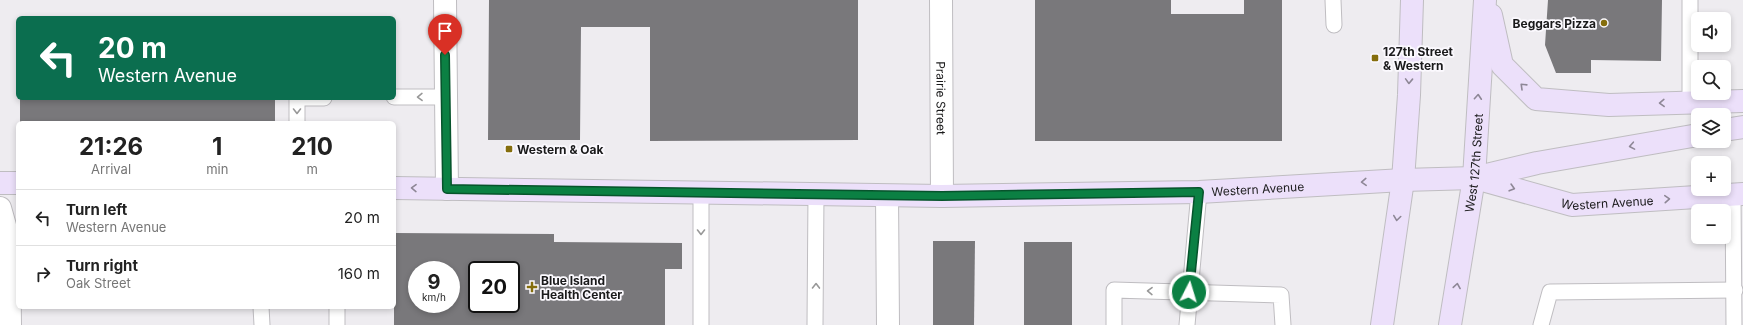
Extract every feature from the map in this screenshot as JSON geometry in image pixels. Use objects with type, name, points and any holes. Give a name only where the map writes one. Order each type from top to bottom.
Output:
[{"type":"main road","points":[[1382,325],[1403,180],[1409,95],[1412,0]]},
{"type":"main road","points":[[1486,0],[1502,65],[1536,98],[1609,105],[1743,102]]},
{"type":"main road","name":"West 127th Street","points":[[1450,325],[1474,178],[1486,0]]},
{"type":"main road","points":[[1731,129],[1743,126]]},
{"type":"main road","name":"Western Avenue","points":[[396,188],[887,196],[1199,192],[1403,180],[1474,178],[1537,163],[1691,136]]},
{"type":"main road","name":"Western Avenue","points":[[1474,178],[1572,205],[1738,194]]},
{"type":"main road","points":[[0,183],[16,183]]},
{"type":"street","points":[[445,0],[447,189]]},
{"type":"street","name":"Prairie Street","points":[[941,0],[942,196]]},
{"type":"street","points":[[887,196],[888,325]]},
{"type":"street","points":[[0,208],[9,240],[10,325]]},
{"type":"lane","points":[[1333,0],[1334,25]]},
{"type":"lane","points":[[1690,0],[1690,102]]},
{"type":"lane","points":[[396,97],[446,97]]},
{"type":"lane","points":[[297,100],[297,121]]},
{"type":"lane","points":[[1187,325],[1199,192]]},
{"type":"lane","points":[[701,193],[701,325]]},
{"type":"lane","points":[[815,325],[816,194]]},
{"type":"lane","points":[[1734,325],[1738,194]]},
{"type":"lane","points":[[1114,325],[1114,290],[1281,295],[1283,325]]},
{"type":"lane","points":[[1541,325],[1550,292],[1735,290]]},
{"type":"lane","points":[[261,309],[262,325]]},
{"type":"lane","points":[[337,309],[337,325]]},
{"type":"building","points":[[489,0],[858,0],[858,140],[650,141],[650,27],[581,27],[580,140],[488,140]]},
{"type":"building","points":[[1035,0],[1171,0],[1171,14],[1244,14],[1244,0],[1282,0],[1282,141],[1035,141]]},
{"type":"building","name":"Beggars Pizza","points":[[1548,0],[1662,0],[1661,61],[1591,60],[1591,73],[1556,73],[1545,45]]},
{"type":"building","points":[[20,100],[275,100],[275,121],[20,121]]},
{"type":"building","points":[[396,233],[554,234],[554,242],[682,243],[682,269],[665,269],[665,325],[394,325],[394,309],[396,309]]},
{"type":"building","points":[[933,241],[975,241],[974,325],[933,325]]},
{"type":"building","points":[[1024,242],[1072,242],[1072,325],[1024,325]]},
{"type":"place","name":"Beggars Pizza","points":[[1604,23]]},
{"type":"place","name":"127th Street & Western","points":[[1375,58]]},
{"type":"place","name":"Western & Oak","points":[[509,149]]},
{"type":"place","name":"Blue Island Health Center","points":[[532,287]]},
{"type":"route","points":[[445,55],[447,189],[942,196],[1199,192],[1189,292]]}]
